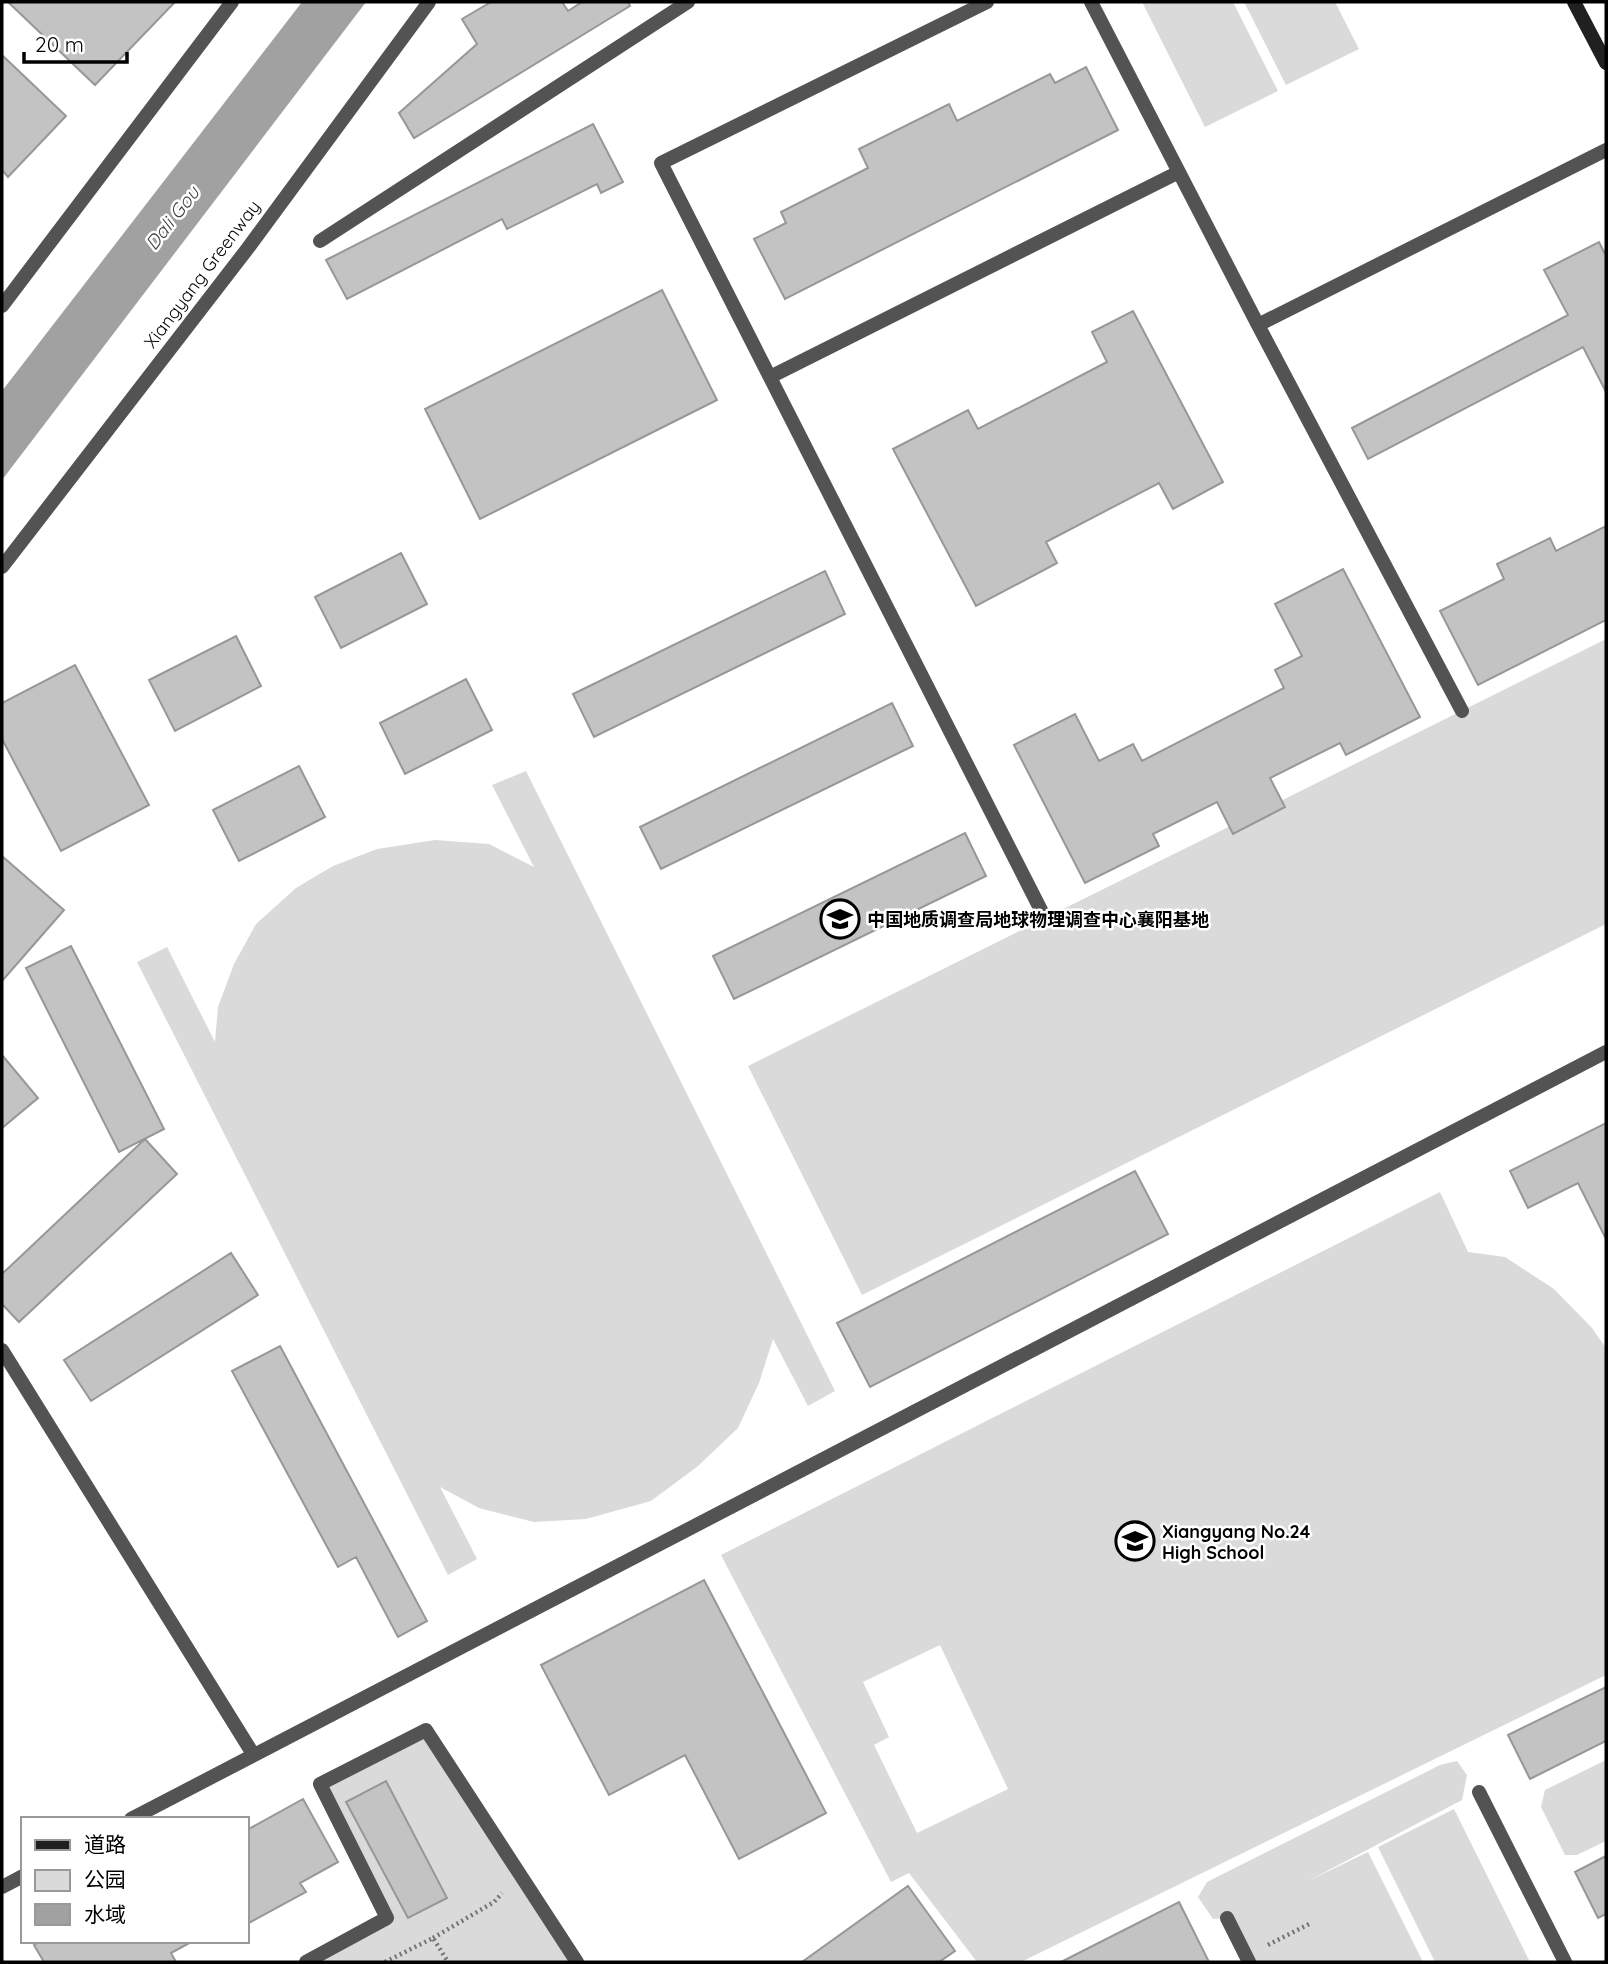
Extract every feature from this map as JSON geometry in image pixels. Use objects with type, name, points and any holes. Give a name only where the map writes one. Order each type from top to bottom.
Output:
[{"type":"main road","points":[[1573,2],[1606,63]]},
{"type":"street","points":[[2,306],[232,2]]},
{"type":"street","name":"Xiangyang Greenway","points":[[2,567],[248,248],[429,2]]},
{"type":"street","points":[[320,241],[688,2]]},
{"type":"street","points":[[987,2],[661,163],[1045,918]]},
{"type":"street","points":[[1091,2],[1462,711]]},
{"type":"street","points":[[1258,325],[1606,149]]},
{"type":"street","points":[[770,377],[1179,172]]},
{"type":"street","points":[[135,1817],[1606,1052]]},
{"type":"street","points":[[2,1350],[253,1754]]},
{"type":"street","points":[[306,1962],[387,1918],[320,1784],[426,1730],[576,1962]]},
{"type":"street","points":[[1479,1792],[1565,1962]]},
{"type":"street","points":[[2,1887],[21,1877]]},
{"type":"street","points":[[1227,1918],[1247,1959]]},
{"type":"path","points":[[385,1962],[495,1902],[519,1874]]},
{"type":"path","points":[[1247,1959],[1309,1924]]},
{"type":"path","points":[[433,1938],[448,1962]]},
{"type":"green space","points":[[1142,2],[1233,2],[1278,91],[1205,127]]},
{"type":"green space","points":[[1244,2],[1335,2],[1359,49],[1286,85]]},
{"type":"green space","points":[[1606,639],[1606,924],[862,1295],[748,1066]]},
{"type":"green space","points":[[526,771],[835,1391],[808,1406],[773,1339],[759,1383],[738,1428],[698,1466],[651,1501],[586,1519],[534,1522],[479,1508],[440,1487],[477,1559],[448,1575],[137,962],[167,947],[215,1042],[218,1007],[234,964],[256,924],[296,888],[333,866],[377,849],[435,840],[489,844],[534,867],[492,785]]},
{"type":"green space","name":"Xiangyang No.24 High School","points":[[1440,1192],[1468,1252],[1505,1257],[1554,1289],[1592,1328],[1606,1348],[1606,1675],[1021,1962],[977,1962],[909,1873],[891,1882],[721,1555]],"holes":[[[940,1645],[1008,1789],[917,1833],[874,1745],[889,1737],[863,1682]]]},
{"type":"green space","points":[[426,1730],[577,1962],[306,1962],[386,1918],[320,1784]]},
{"type":"green space","points":[[1606,1760],[1606,1841],[1577,1855],[1565,1855],[1541,1807],[1545,1790]]},
{"type":"green space","points":[[1457,1761],[1467,1775],[1462,1800],[1308,1881],[1368,1852],[1423,1962],[1249,1962],[1227,1918],[1213,1919],[1198,1897],[1207,1882],[1440,1765]]},
{"type":"green space","points":[[1454,1809],[1530,1962],[1435,1962],[1378,1847]]},
{"type":"water","name":"Dali Gou","points":[[302,2],[366,2],[2,480],[2,391]]},
{"type":"building","points":[[8,2],[175,2],[95,85]]},
{"type":"building","points":[[491,2],[562,2],[568,11],[582,2],[628,2],[630,6],[414,138],[399,113],[477,44],[462,19]]},
{"type":"building","points":[[2,55],[66,116],[8,177],[2,170]]},
{"type":"building","points":[[1086,67],[1118,130],[785,299],[754,239],[786,223],[781,212],[868,168],[859,149],[949,104],[957,121],[1050,74],[1055,83]]},
{"type":"building","points":[[593,124],[623,182],[601,193],[597,184],[507,229],[502,219],[347,299],[326,260]]},
{"type":"building","points":[[1599,242],[1606,256],[1606,392],[1583,347],[1368,459],[1352,428],[1568,315],[1544,270]]},
{"type":"building","points":[[662,290],[717,400],[480,519],[425,409]]},
{"type":"building","points":[[1133,311],[1223,482],[1173,509],[1159,483],[1046,542],[1057,563],[976,606],[893,449],[968,410],[978,429],[1107,362],[1092,332]]},
{"type":"building","points":[[1606,526],[1606,620],[1478,685],[1440,611],[1504,579],[1497,564],[1550,538],[1556,551]]},
{"type":"building","points":[[401,553],[427,604],[341,648],[315,597]]},
{"type":"building","points":[[1343,569],[1420,717],[1346,755],[1340,743],[1270,778],[1285,807],[1233,834],[1217,802],[1153,834],[1159,846],[1085,883],[1014,745],[1075,714],[1099,761],[1133,744],[1142,761],[1284,688],[1275,670],[1302,656],[1275,604]]},
{"type":"building","points":[[825,571],[845,614],[594,737],[573,694]]},
{"type":"building","points":[[236,636],[261,686],[175,731],[149,680]]},
{"type":"building","points":[[75,665],[149,805],[61,851],[2,739],[2,703]]},
{"type":"building","points":[[466,679],[492,730],[405,774],[380,723]]},
{"type":"building","points":[[892,703],[913,746],[661,869],[640,827]]},
{"type":"building","points":[[299,766],[325,817],[239,861],[213,810]]},
{"type":"building","points":[[965,833],[986,876],[734,999],[713,956]]},
{"type":"building","points":[[2,856],[64,910],[2,981]]},
{"type":"building","points":[[71,946],[164,1129],[119,1152],[26,968]]},
{"type":"building","points":[[2,1055],[38,1098],[2,1128]]},
{"type":"building","points":[[1606,1123],[1606,1239],[1578,1183],[1528,1208],[1510,1171]]},
{"type":"building","points":[[145,1139],[177,1174],[19,1322],[2,1304],[2,1274]]},
{"type":"building","points":[[1135,1171],[1168,1234],[870,1387],[837,1323]]},
{"type":"building","points":[[231,1253],[258,1295],[91,1401],[64,1360]]},
{"type":"building","points":[[280,1346],[427,1621],[398,1637],[356,1557],[338,1567],[232,1371]]},
{"type":"building","points":[[704,1580],[826,1813],[739,1859],[685,1755],[609,1795],[541,1665]]},
{"type":"building","points":[[1606,1687],[1606,1741],[1530,1779],[1508,1735]]},
{"type":"building","points":[[386,1781],[447,1898],[408,1918],[346,1802]]},
{"type":"building","points":[[303,1799],[338,1862],[300,1883],[306,1892],[248,1923],[248,1829]]},
{"type":"building","points":[[1606,1856],[1606,1914],[1598,1918],[1575,1872]]},
{"type":"building","points":[[908,1886],[955,1951],[939,1962],[802,1962]]},
{"type":"building","points":[[1179,1902],[1209,1962],[1061,1962]]},
{"type":"building","points":[[189,1943],[171,1953],[176,1962],[44,1962],[34,1945]]},
{"type":"place","name":"中国地质调查局地球物理调查中心襄阳基地","points":[[840,919]]},
{"type":"place","name":"Xiangyang No.24 High School","points":[[1135,1541]]}]
